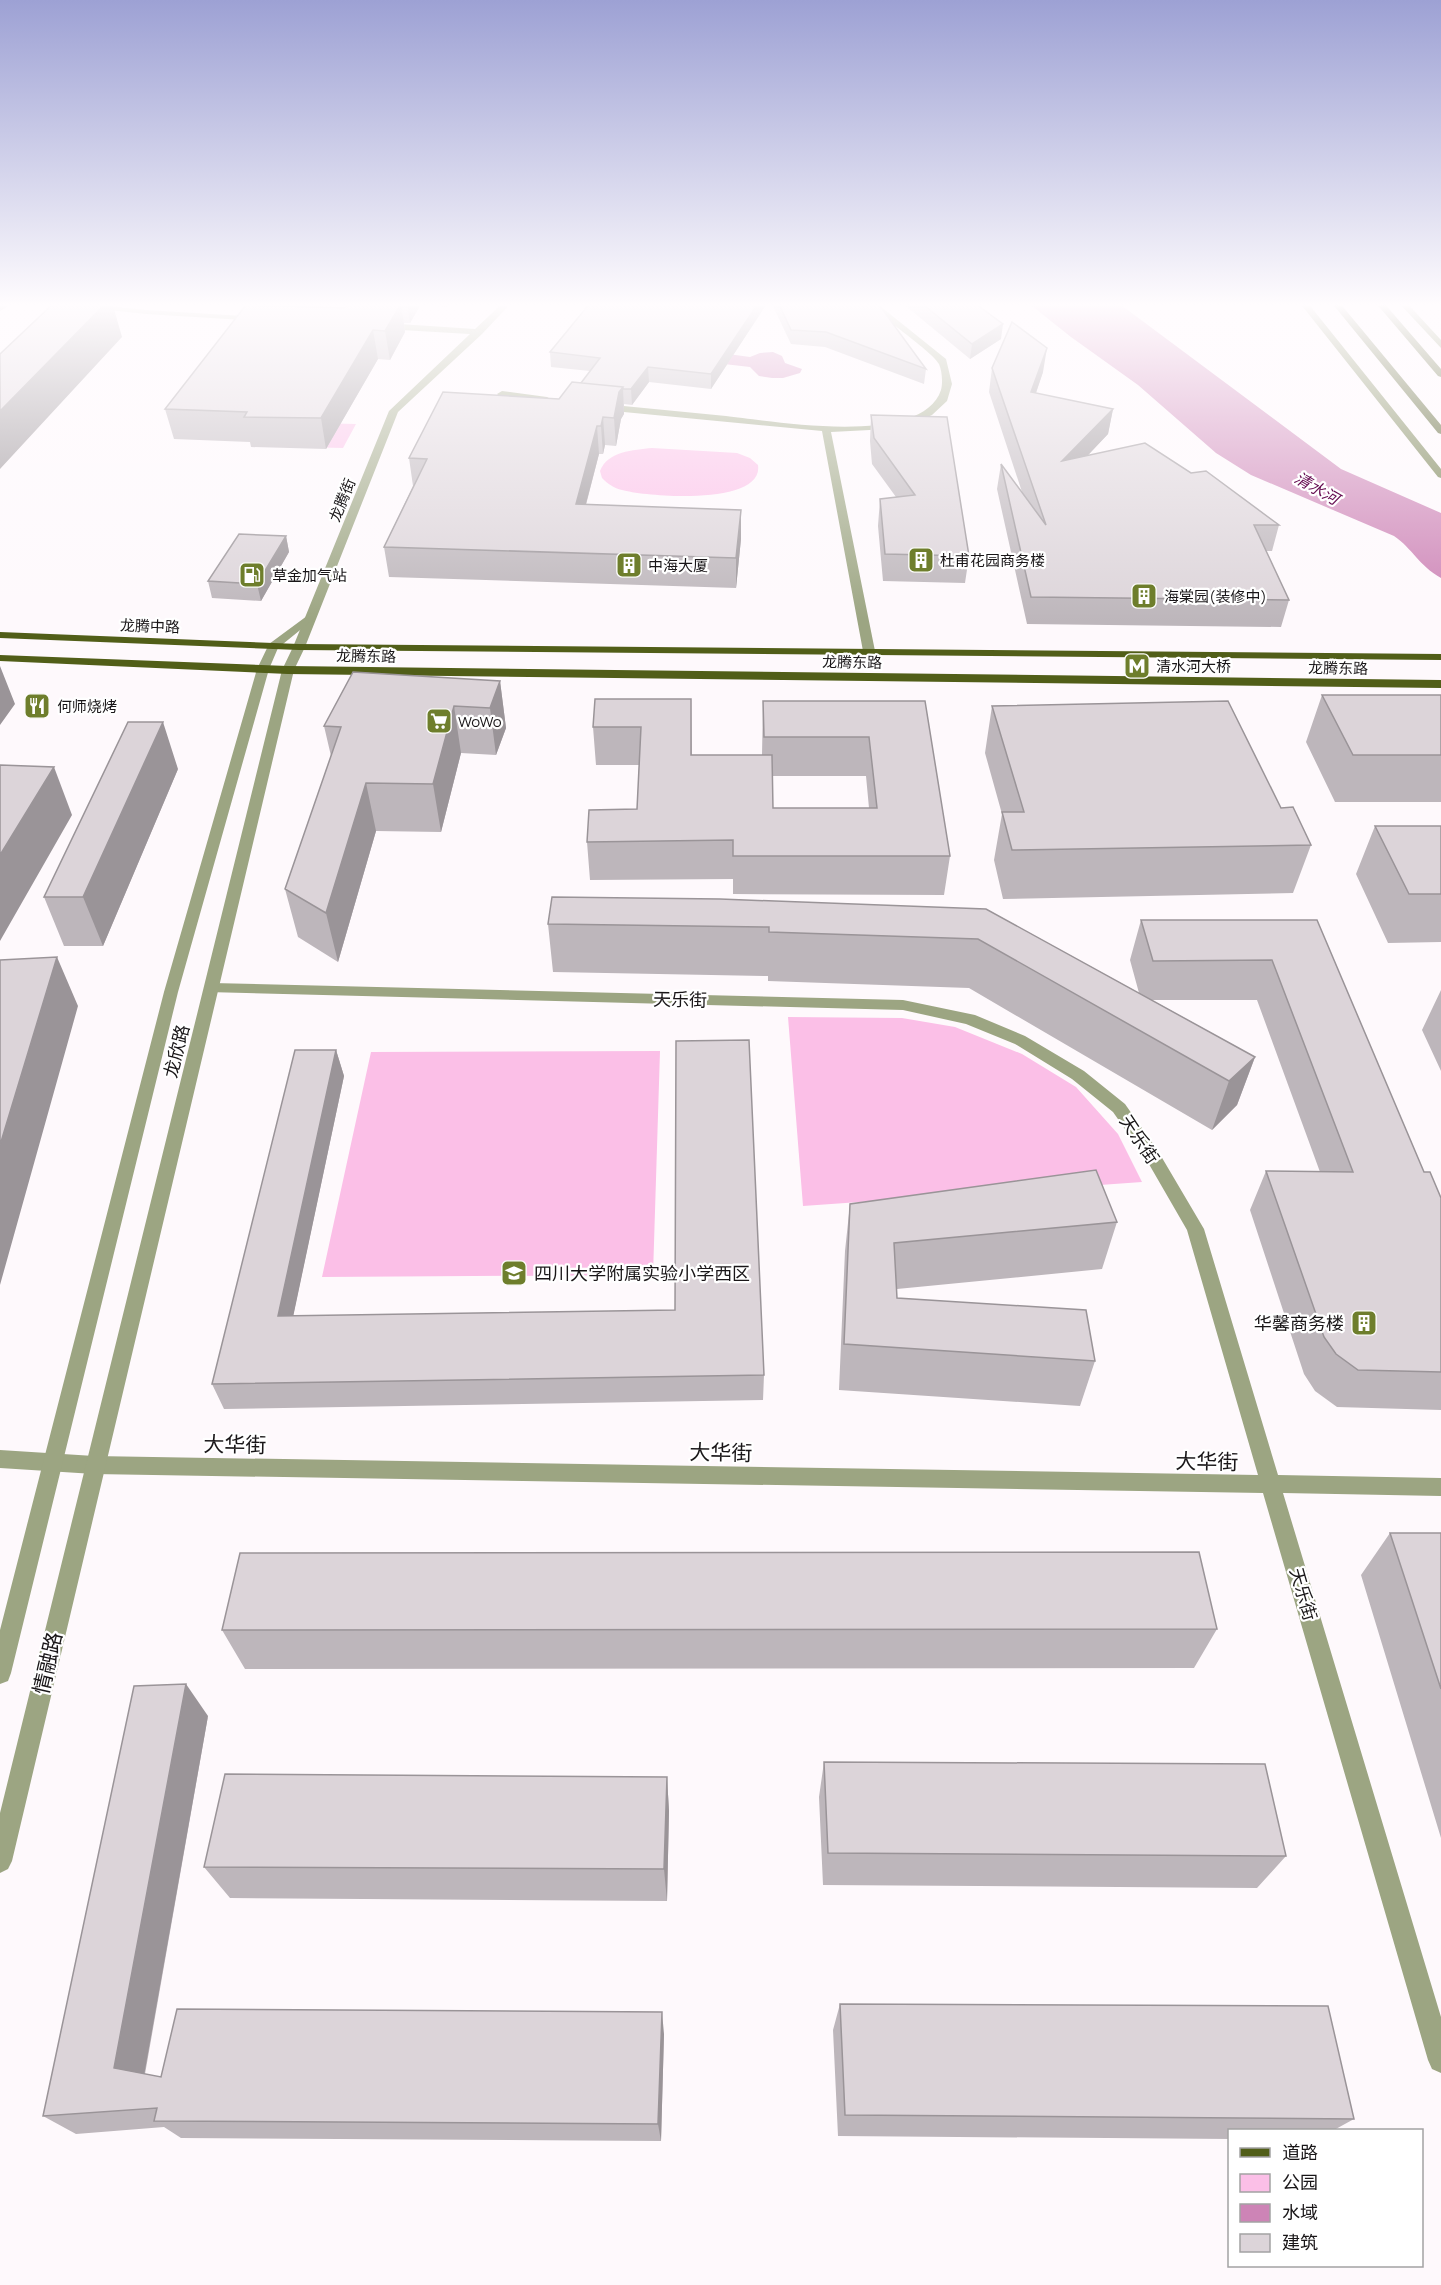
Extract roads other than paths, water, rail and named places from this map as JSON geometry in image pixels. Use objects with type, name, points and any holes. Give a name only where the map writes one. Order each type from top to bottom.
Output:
[{"type":"highway","points":[[1423,409],[1441,431]]},
{"type":"main road","points":[[1388,409],[1441,475]]},
{"type":"main road","name":"龙腾中路","points":[[0,635],[299,647]]},
{"type":"main road","name":"龙腾东路","points":[[299,647],[1441,657]]},
{"type":"main road","points":[[0,658],[263,669]]},
{"type":"main road","name":"龙腾东路","points":[[263,669],[1441,684]]},
{"type":"street","name":"龙腾街","points":[[299,647],[397,409]]},
{"type":"street","points":[[618,409],[826,429],[863,430],[913,420],[935,409]]},
{"type":"street","points":[[826,429],[869,651]]},
{"type":"street","points":[[0,1673],[171,992],[263,669],[273,646],[311,616]]},
{"type":"street","name":"龙欣路","points":[[94,1465],[288,670],[299,647]]},
{"type":"street","name":"天乐街","points":[[212,988],[903,1005],[970,1019],[1020,1040],[1078,1075],[1119,1108],[1152,1155],[1195,1229],[1441,2061]]},
{"type":"street","name":"大华街","points":[[0,1459],[94,1465],[1441,1487]]},
{"type":"street","name":"情融路","points":[[0,1861],[94,1465]]},
{"type":"water","name":"清水河","points":[[1165,409],[1260,409],[1341,469],[1441,513],[1441,578],[1427,568],[1394,536],[1251,475],[1216,453]]},
{"type":"place","name":"杜甫花园商务楼","points":[[921,560]]},
{"type":"place","name":"中海大厦","points":[[629,565]]},
{"type":"place","name":"草金加气站","points":[[252,575]]},
{"type":"place","name":"海棠园(装修中)","points":[[1144,596]]},
{"type":"place","name":"清水河大桥","points":[[1137,666]]},
{"type":"place","name":"何师烧烤","points":[[37,706]]},
{"type":"place","name":"WoWo","points":[[439,721]]},
{"type":"place","name":"四川大学附属实验小学西区","points":[[514,1273]]},
{"type":"place","name":"华馨商务楼","points":[[1364,1323]]}]
